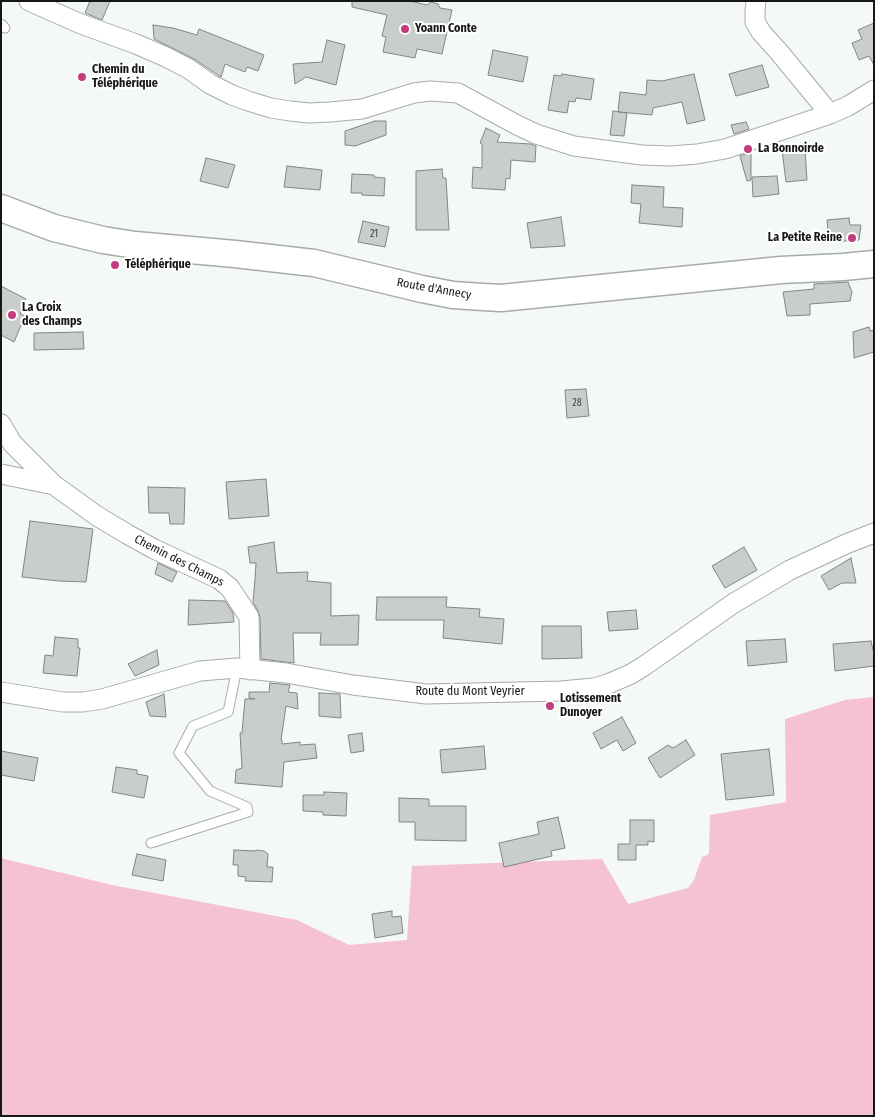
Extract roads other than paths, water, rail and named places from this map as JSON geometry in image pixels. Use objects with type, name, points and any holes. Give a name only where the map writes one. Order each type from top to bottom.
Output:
[{"type":"main road","name":"Route d'Annecy","points":[[1,208],[54,228],[103,240],[135,245],[314,263],[422,289],[453,295],[483,297],[502,298],[772,271],[874,264]]},
{"type":"street","points":[[29,1],[81,24],[166,57],[210,84],[248,101],[290,111],[309,113],[362,109],[395,98],[430,90],[458,93],[536,134],[574,146],[642,155],[671,156],[725,149],[830,114],[848,106],[874,90]]},
{"type":"street","points":[[756,1],[755,22],[761,32],[830,114]]},
{"type":"street","name":"Chemin des Champs","points":[[1,424],[12,443],[54,485],[97,516],[127,534],[225,583],[230,588],[249,616],[243,669]]},
{"type":"street","name":"Chemin des Champs","points":[[1,474],[54,485]]},
{"type":"street","name":"Route du Mont Veyrier","points":[[1,692],[63,702],[82,702],[102,699],[200,671],[243,669],[286,672],[353,685],[426,694],[561,691],[594,688],[631,674],[734,603],[783,574],[874,533]]},
{"type":"lane","points":[[151,843],[248,812],[246,806],[210,791],[179,753],[194,726],[228,712],[243,669]]},
{"type":"place","name":"Yoann Conte","points":[[405,29]]},
{"type":"place","name":"Chemin du Téléphérique","points":[[82,77]]},
{"type":"place","name":"La Bonnoirde","points":[[748,149]]},
{"type":"place","name":"La Petite Reine","points":[[852,238]]},
{"type":"place","name":"Téléphérique","points":[[115,265]]},
{"type":"place","name":"La Croix des Champs","points":[[12,315]]},
{"type":"place","name":"Lotissement Dunoyer","points":[[550,706]]}]
